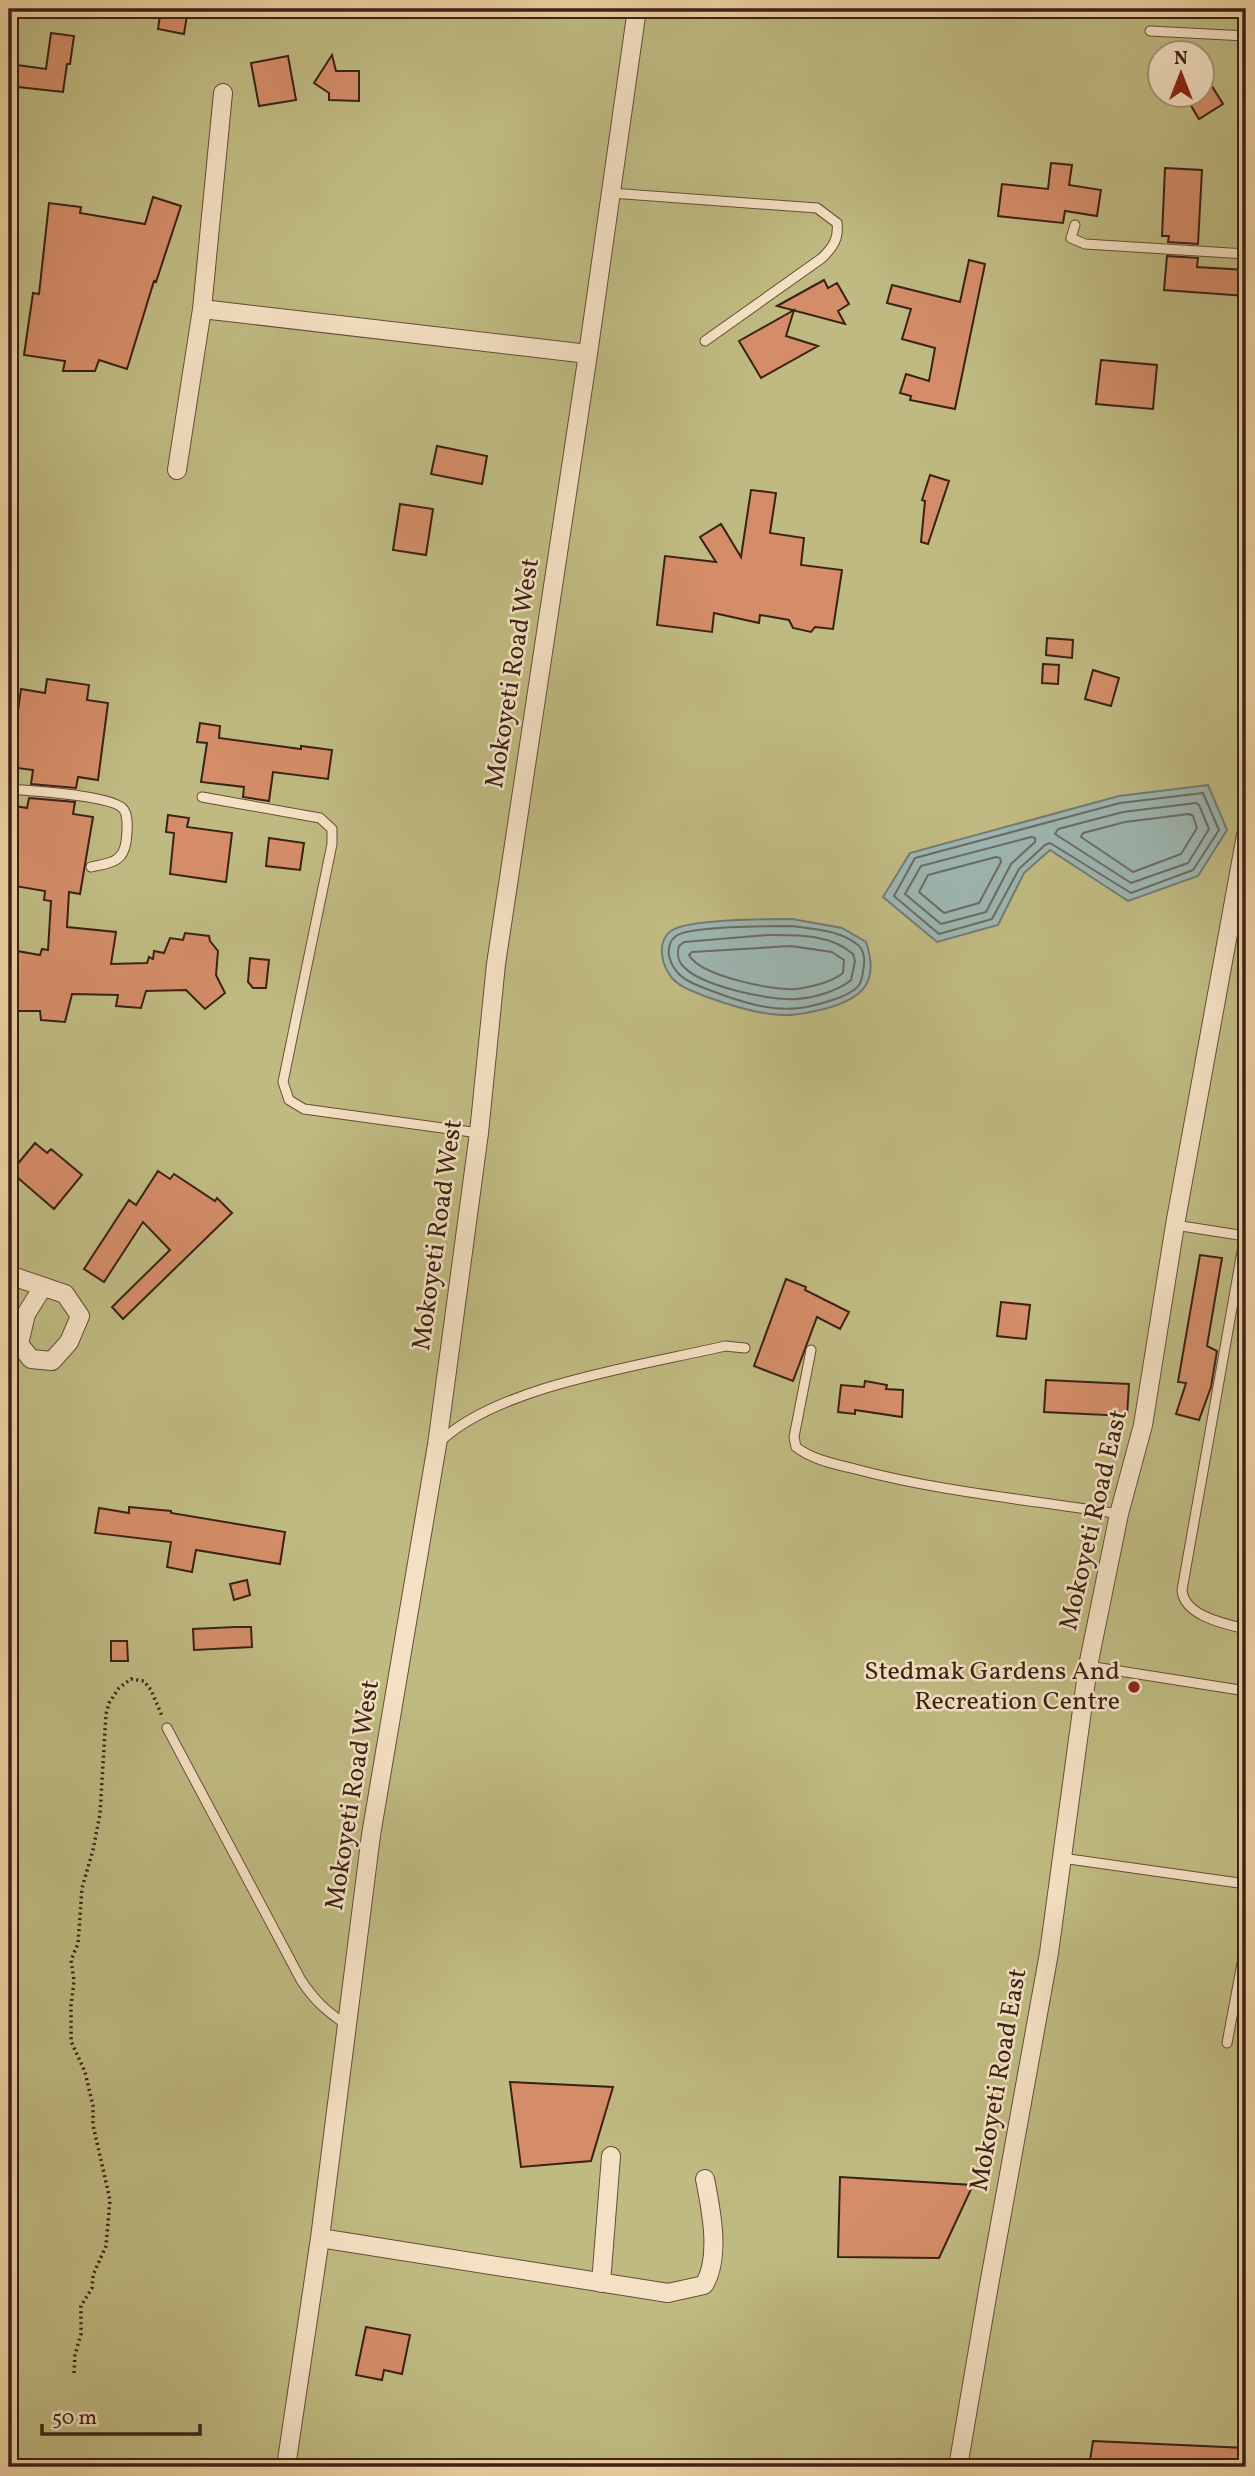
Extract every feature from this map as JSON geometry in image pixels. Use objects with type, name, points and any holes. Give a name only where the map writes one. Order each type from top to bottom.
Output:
[{"type":"street","name":"Mokoyeti Road West","points":[[286,2467],[320,2238],[371,1835],[437,1445],[479,1133],[496,964],[637,9]]},
{"type":"street","points":[[177,470],[202,309],[223,93]]},
{"type":"street","points":[[202,309],[588,354]]},
{"type":"street","name":"Mokoyeti Road East","points":[[958,2467],[1049,1953],[1088,1666],[1119,1514],[1143,1425],[1175,1225],[1246,835]]},
{"type":"street","points":[[9,1275],[43,1287]]},
{"type":"street","points":[[601,2283],[611,2156]]},
{"type":"street","points":[[320,2238],[668,2293],[704,2285],[711,2269],[712,2215],[705,2179]]},
{"type":"lane","points":[[1150,31],[1246,36]]},
{"type":"lane","points":[[611,193],[817,208],[837,223],[835,245],[822,258],[705,341]]},
{"type":"lane","points":[[1075,225],[1071,238],[1085,244],[1246,254]]},
{"type":"lane","points":[[9,789],[100,799],[120,806],[125,811],[126,819],[124,851],[116,862],[91,867]]},
{"type":"lane","points":[[202,797],[320,818],[332,829],[330,855],[283,1082],[289,1100],[304,1109],[479,1133]]},
{"type":"lane","points":[[1175,1225],[1246,1232],[1182,1590],[1186,1604],[1208,1618],[1246,1629]]},
{"type":"lane","points":[[437,1445],[452,1431],[498,1406],[552,1387],[725,1346],[745,1348]]},
{"type":"lane","points":[[811,1350],[794,1437],[796,1447],[803,1453],[894,1479],[1119,1514]]},
{"type":"lane","points":[[1088,1666],[1246,1691]]},
{"type":"lane","points":[[167,1728],[302,1980],[325,2011],[347,2025]]},
{"type":"lane","points":[[1062,1858],[1246,1884]]},
{"type":"lane","points":[[1227,2043],[1246,1942]]},
{"type":"path","points":[[74,2373],[75,2355],[81,2334],[81,2306],[92,2288],[93,2275],[103,2256],[108,2235],[110,2200],[93,2125],[93,2106],[85,2072],[71,2041],[74,1981],[71,1960],[78,1944],[82,1888],[100,1814],[104,1725],[109,1703],[119,1688],[131,1679],[144,1681],[151,1690],[167,1728]]},
{"type":"shaded area","points":[[9,9],[1246,9],[1246,2467],[9,2467]]},
{"type":"water","points":[[1208,785],[1227,830],[1198,876],[1128,901],[1050,850],[1024,873],[998,925],[937,942],[883,897],[910,853],[1119,796]]},
{"type":"water","points":[[792,919],[842,928],[866,942],[871,968],[869,979],[858,994],[837,1005],[809,1012],[788,1015],[763,1013],[727,1004],[690,990],[676,982],[665,967],[662,954],[664,941],[671,931],[680,927],[729,920]]},
{"type":"building","points":[[161,9],[188,9],[184,34],[158,29]]},
{"type":"building","points":[[51,33],[74,36],[63,92],[9,86],[9,64],[46,69]]},
{"type":"building","points":[[332,55],[336,71],[359,71],[359,101],[329,100],[329,93],[314,83]]},
{"type":"building","points":[[288,56],[296,100],[259,106],[251,63]]},
{"type":"building","points":[[1216,93],[1223,104],[1199,119],[1192,108],[1216,108]]},
{"type":"building","points":[[1051,163],[1072,165],[1069,185],[1101,190],[1097,216],[1065,211],[1063,223],[998,216],[1002,184],[1048,189]]},
{"type":"building","points":[[1165,168],[1202,170],[1198,244],[1168,242],[1169,236],[1162,236]]},
{"type":"building","points":[[153,197],[181,206],[127,369],[99,360],[95,371],[63,371],[65,361],[24,355],[33,293],[39,294],[49,203],[81,207],[80,213],[145,224]]},
{"type":"building","points":[[1167,256],[1198,258],[1197,267],[1246,270],[1246,296],[1164,290]]},
{"type":"building","points":[[969,260],[985,264],[955,409],[910,400],[911,396],[900,393],[906,374],[929,381],[935,348],[902,339],[911,309],[887,303],[892,285],[960,302]]},
{"type":"building","points":[[824,280],[828,288],[837,283],[849,304],[838,311],[845,324],[777,306]]},
{"type":"building","points":[[794,310],[786,336],[818,346],[761,378],[739,341]]},
{"type":"building","points":[[1101,360],[1157,365],[1153,409],[1096,404]]},
{"type":"building","points":[[437,446],[487,456],[482,484],[431,474]]},
{"type":"building","points":[[930,475],[949,481],[928,544],[921,542],[925,501],[922,500]]},
{"type":"building","points":[[751,490],[776,493],[770,533],[804,538],[801,565],[842,570],[833,629],[815,627],[811,632],[793,628],[789,620],[760,615],[759,623],[714,613],[712,632],[657,625],[665,556],[716,562],[700,537],[721,524],[741,557]]},
{"type":"building","points":[[400,504],[433,509],[426,555],[393,550]]},
{"type":"building","points":[[1047,638],[1073,640],[1072,658],[1046,655]]},
{"type":"building","points":[[1043,664],[1059,665],[1058,684],[1042,683]]},
{"type":"building","points":[[1093,670],[1119,678],[1111,706],[1085,699]]},
{"type":"building","points":[[47,679],[89,685],[87,700],[108,703],[98,780],[78,777],[76,788],[31,784],[33,770],[10,767],[21,689],[45,693]]},
{"type":"building","points":[[200,723],[220,726],[219,738],[301,749],[301,746],[332,750],[328,779],[273,772],[269,801],[243,797],[244,787],[201,782],[207,743],[197,742]]},
{"type":"building","points":[[29,798],[75,802],[73,814],[93,817],[80,894],[69,892],[67,927],[116,932],[111,964],[147,963],[149,957],[153,959],[154,951],[164,953],[170,938],[183,940],[185,933],[209,936],[218,951],[216,975],[225,993],[205,1009],[186,990],[146,991],[141,1008],[116,1006],[118,995],[72,994],[65,1022],[41,1020],[40,1011],[15,1011],[14,1000],[9,995],[17,951],[40,955],[42,949],[48,950],[51,901],[44,900],[45,891],[9,885],[9,805],[27,808]]},
{"type":"building","points":[[168,815],[189,818],[187,827],[232,833],[226,882],[170,874],[174,833],[166,832]]},
{"type":"building","points":[[269,838],[304,843],[300,870],[266,866]]},
{"type":"building","points":[[250,958],[269,960],[266,988],[253,988],[248,982]]},
{"type":"building","points":[[35,1143],[47,1153],[51,1149],[82,1175],[54,1209],[11,1172]]},
{"type":"building","points":[[158,1171],[170,1179],[174,1174],[215,1201],[217,1198],[232,1213],[123,1319],[112,1307],[170,1250],[143,1222],[104,1282],[84,1269],[129,1200],[136,1205]]},
{"type":"building","points":[[1200,1255],[1222,1258],[1207,1346],[1217,1351],[1211,1387],[1199,1420],[1176,1414],[1186,1383],[1178,1382]]},
{"type":"building","points":[[786,1279],[806,1287],[805,1290],[849,1312],[840,1329],[817,1317],[793,1381],[754,1366]]},
{"type":"building","points":[[1001,1302],[1030,1305],[1026,1339],[997,1336]]},
{"type":"building","points":[[1046,1380],[1129,1384],[1127,1416],[1044,1412]]},
{"type":"building","points":[[865,1381],[887,1385],[886,1389],[903,1390],[902,1417],[855,1410],[855,1414],[838,1412],[841,1385],[864,1387]]},
{"type":"building","points":[[129,1507],[171,1511],[285,1532],[280,1564],[196,1550],[192,1572],[167,1567],[171,1542],[95,1533],[99,1508],[129,1513]]},
{"type":"building","points":[[247,1580],[250,1595],[234,1600],[230,1584]]},
{"type":"building","points":[[251,1627],[252,1647],[194,1650],[193,1629]]},
{"type":"building","points":[[111,1641],[127,1641],[128,1661],[111,1661]]},
{"type":"building","points":[[510,2082],[613,2087],[591,2161],[521,2167]]},
{"type":"building","points":[[840,2177],[973,2185],[939,2258],[838,2257]]},
{"type":"building","points":[[366,2327],[410,2335],[402,2374],[384,2370],[382,2380],[356,2375]]},
{"type":"building","points":[[1093,2441],[1246,2448],[1246,2467],[1089,2467]]},
{"type":"place","name":"Stedmak Gardens And Recreation Centre","points":[[1134,1687]]}]
